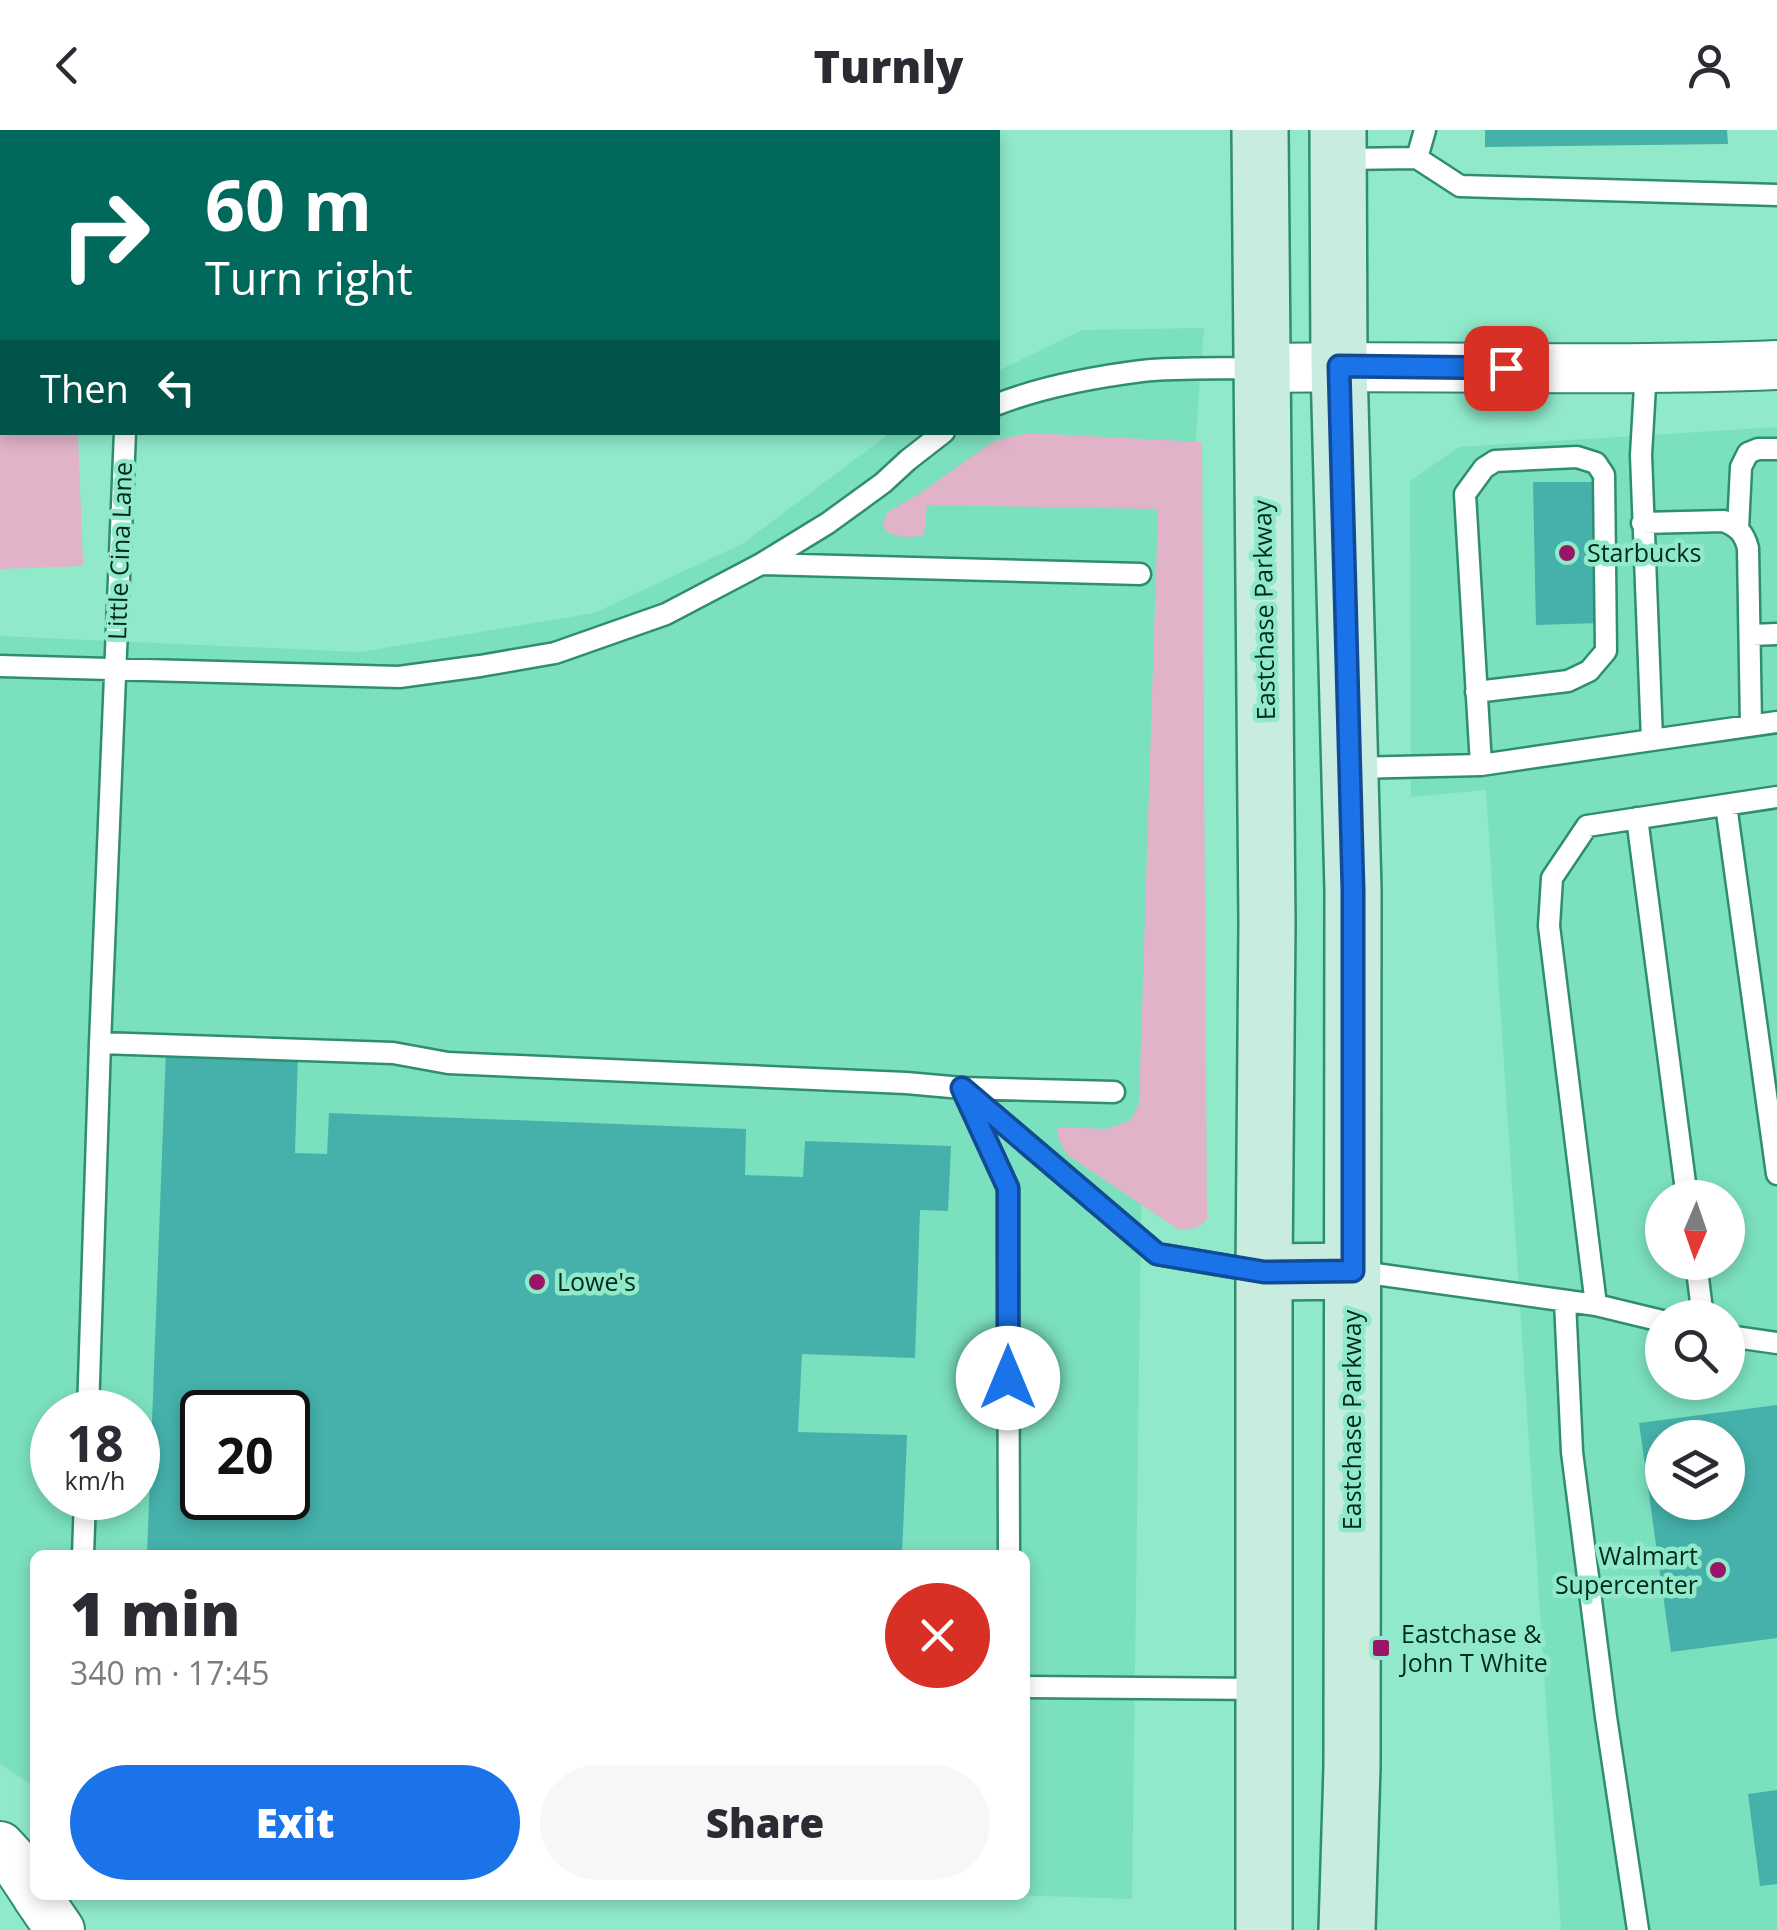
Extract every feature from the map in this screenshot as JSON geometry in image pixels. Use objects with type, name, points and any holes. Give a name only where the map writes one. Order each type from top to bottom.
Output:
[{"type":"main road","name":"Eastchase Parkway","points":[[1260,130],[1267,904],[1264,1930]]},
{"type":"main road","name":"Eastchase Parkway","points":[[1338,144],[1339,366],[1353,890],[1352,1767],[1347,1930]]},
{"type":"main road","points":[[1264,1272],[1353,1271]]},
{"type":"street","points":[[1261,368],[1646,369],[1777,365]]},
{"type":"street","points":[[0,1846],[30,1885]]},
{"type":"street","points":[[40,1900],[60,1930]]},
{"type":"lane","points":[[1417,158],[1425,130]]},
{"type":"lane","points":[[1338,144],[1417,158],[1460,186],[1777,196]]},
{"type":"lane","points":[[1000,403],[1144,371],[1261,368]]},
{"type":"lane","points":[[1646,369],[1642,523],[1652,740]]},
{"type":"lane","name":"Little Cina Lane","points":[[89,1390],[125,435]]},
{"type":"lane","points":[[0,666],[115,662],[399,677],[555,654],[666,614],[762,564],[883,484],[940,435]]},
{"type":"lane","points":[[1738,530],[1741,467],[1748,453],[1777,448]]},
{"type":"lane","points":[[1476,692],[1568,681],[1589,671],[1606,651],[1604,475],[1596,463],[1578,458],[1495,460],[1465,494],[1476,692],[1481,765]]},
{"type":"lane","points":[[1642,523],[1724,521],[1744,534],[1752,635],[1751,726]]},
{"type":"lane","points":[[762,564],[1140,574]]},
{"type":"lane","points":[[1752,635],[1777,634]]},
{"type":"lane","points":[[1350,768],[1481,765],[1777,722]]},
{"type":"lane","points":[[1596,1305],[1549,926],[1552,878],[1587,826],[1777,797]]},
{"type":"lane","points":[[1726,804],[1777,1174]]},
{"type":"lane","points":[[1637,818],[1685,1180]]},
{"type":"lane","points":[[100,1042],[392,1053],[448,1063],[1114,1092]]},
{"type":"lane","points":[[962,1088],[1157,1254],[1264,1272]]},
{"type":"lane","points":[[962,1088],[1008,1188],[1009,1550]]},
{"type":"lane","points":[[1353,1271],[1596,1305],[1645,1317]]},
{"type":"lane","points":[[1565,1301],[1572,1452],[1638,1930]]},
{"type":"lane","points":[[1745,1339],[1777,1344]]},
{"type":"lane","points":[[83,1550],[84,1520]]},
{"type":"lane","points":[[1030,1687],[1265,1689]]},
{"type":"shaded area","points":[[1204,328],[1142,1145],[1132,1899],[1030,1896],[1030,1550],[30,1550],[30,1784],[0,1764],[0,636],[360,652],[594,613],[742,544],[887,435],[1000,435],[1000,370],[1082,330]]},
{"type":"shaded area","points":[[1777,427],[1777,1930],[1561,1930],[1486,790],[1411,797],[1410,481],[1459,447]]},
{"type":"shaded area","points":[[1029,433],[1202,442],[1207,1220],[1197,1228],[1179,1230],[1066,1154],[1057,1135],[1058,1127],[1106,1129],[1130,1121],[1139,1104],[1158,509],[927,505],[924,536],[888,533],[882,524],[888,512],[994,441]]},
{"type":"shaded area","points":[[0,435],[78,435],[83,566],[0,569]]},
{"type":"building","points":[[1485,130],[1727,130],[1728,144],[1485,147]]},
{"type":"building","name":"Starbucks","points":[[1533,482],[1601,482],[1599,623],[1536,625]]},
{"type":"building","name":"Lowe's","points":[[166,1048],[298,1053],[295,1153],[327,1154],[329,1113],[746,1129],[745,1175],[803,1177],[805,1141],[951,1146],[948,1211],[920,1210],[915,1358],[802,1354],[798,1432],[907,1435],[902,1550],[147,1550],[148,1520],[160,1520],[160,1390],[153,1390]]},
{"type":"building","name":"Walmart Supercenter","points":[[1777,1405],[1777,1638],[1671,1652],[1653,1520],[1745,1520],[1745,1420],[1662,1420]]},
{"type":"building","name":"Walmart Supercenter","points":[[1645,1422],[1645,1466],[1639,1423]]},
{"type":"building","points":[[1777,1790],[1777,1884],[1760,1886],[1748,1794]]},
{"type":"place","name":"Starbucks","points":[[1567,553]]},
{"type":"place","name":"Lowe's","points":[[537,1282]]},
{"type":"place","name":"Walmart Supercenter","points":[[1718,1570]]},
{"type":"place","name":"Eastchase & John T White","points":[[1381,1648]]},
{"type":"route","points":[[1008,1378],[1008,1188],[962,1088],[1157,1254],[1264,1272],[1353,1271],[1353,890],[1339,366],[1506,368]]}]
